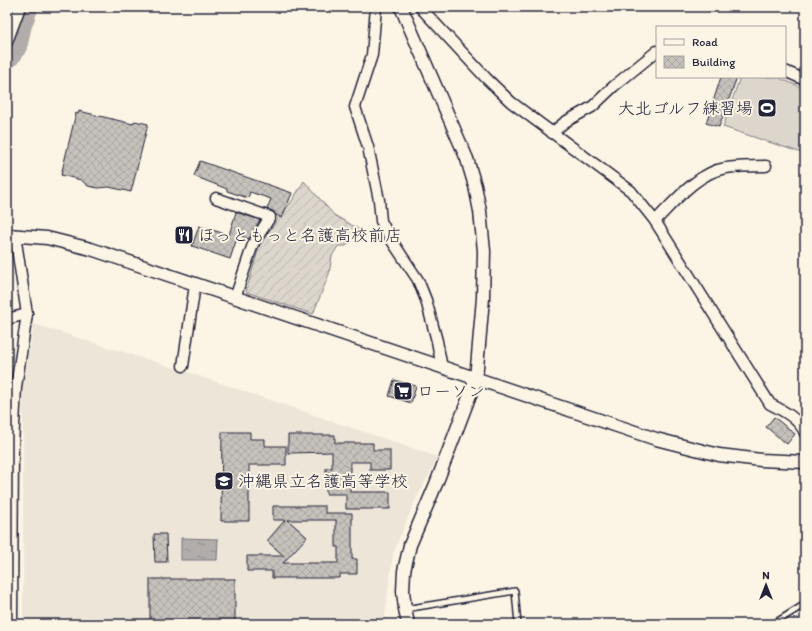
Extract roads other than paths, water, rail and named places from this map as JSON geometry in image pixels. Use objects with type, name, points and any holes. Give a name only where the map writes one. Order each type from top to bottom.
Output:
[{"type":"street","points":[[7,42],[20,7]]},
{"type":"street","points":[[376,7],[372,55],[355,107],[368,147],[379,200],[381,221],[390,238],[418,280],[426,300],[437,341],[442,368]]},
{"type":"street","points":[[401,7],[467,159],[475,186],[480,211],[484,250],[483,298],[476,379],[436,484],[410,545],[404,571],[403,591],[404,609],[408,624]]},
{"type":"street","points":[[420,7],[486,78],[511,102],[631,191],[655,221],[770,404],[785,412],[802,425],[805,433]]},
{"type":"street","points":[[552,133],[565,122],[592,107],[656,51]]},
{"type":"street","points":[[786,71],[805,80]]},
{"type":"street","points":[[655,221],[684,192],[707,174],[725,168],[766,166]]},
{"type":"street","points":[[216,198],[270,217],[253,244],[235,298]]},
{"type":"street","points":[[12,624],[9,567],[10,446],[16,387],[27,314],[11,235],[47,238],[91,249],[656,439],[719,455],[762,460],[805,462]]},
{"type":"street","points":[[183,366],[195,284]]},
{"type":"street","points":[[7,319],[27,314]]},
{"type":"lane","points":[[404,609],[515,591],[518,624]]},
{"type":"lane","points":[[773,624],[805,604]]},
{"type":"water","points":[[181,538],[218,539],[217,560],[181,560]]},
{"type":"waterway","points":[[7,62],[19,46],[23,27],[30,7]]},
{"type":"place","name":"大北ゴルフ練習場","points":[[767,108]]},
{"type":"place","name":"ほっともっと名護高校前店","points":[[184,235]]},
{"type":"place","name":"ローソン","points":[[403,391]]},
{"type":"place","name":"沖縄県立名護高等学校","points":[[224,481]]}]
